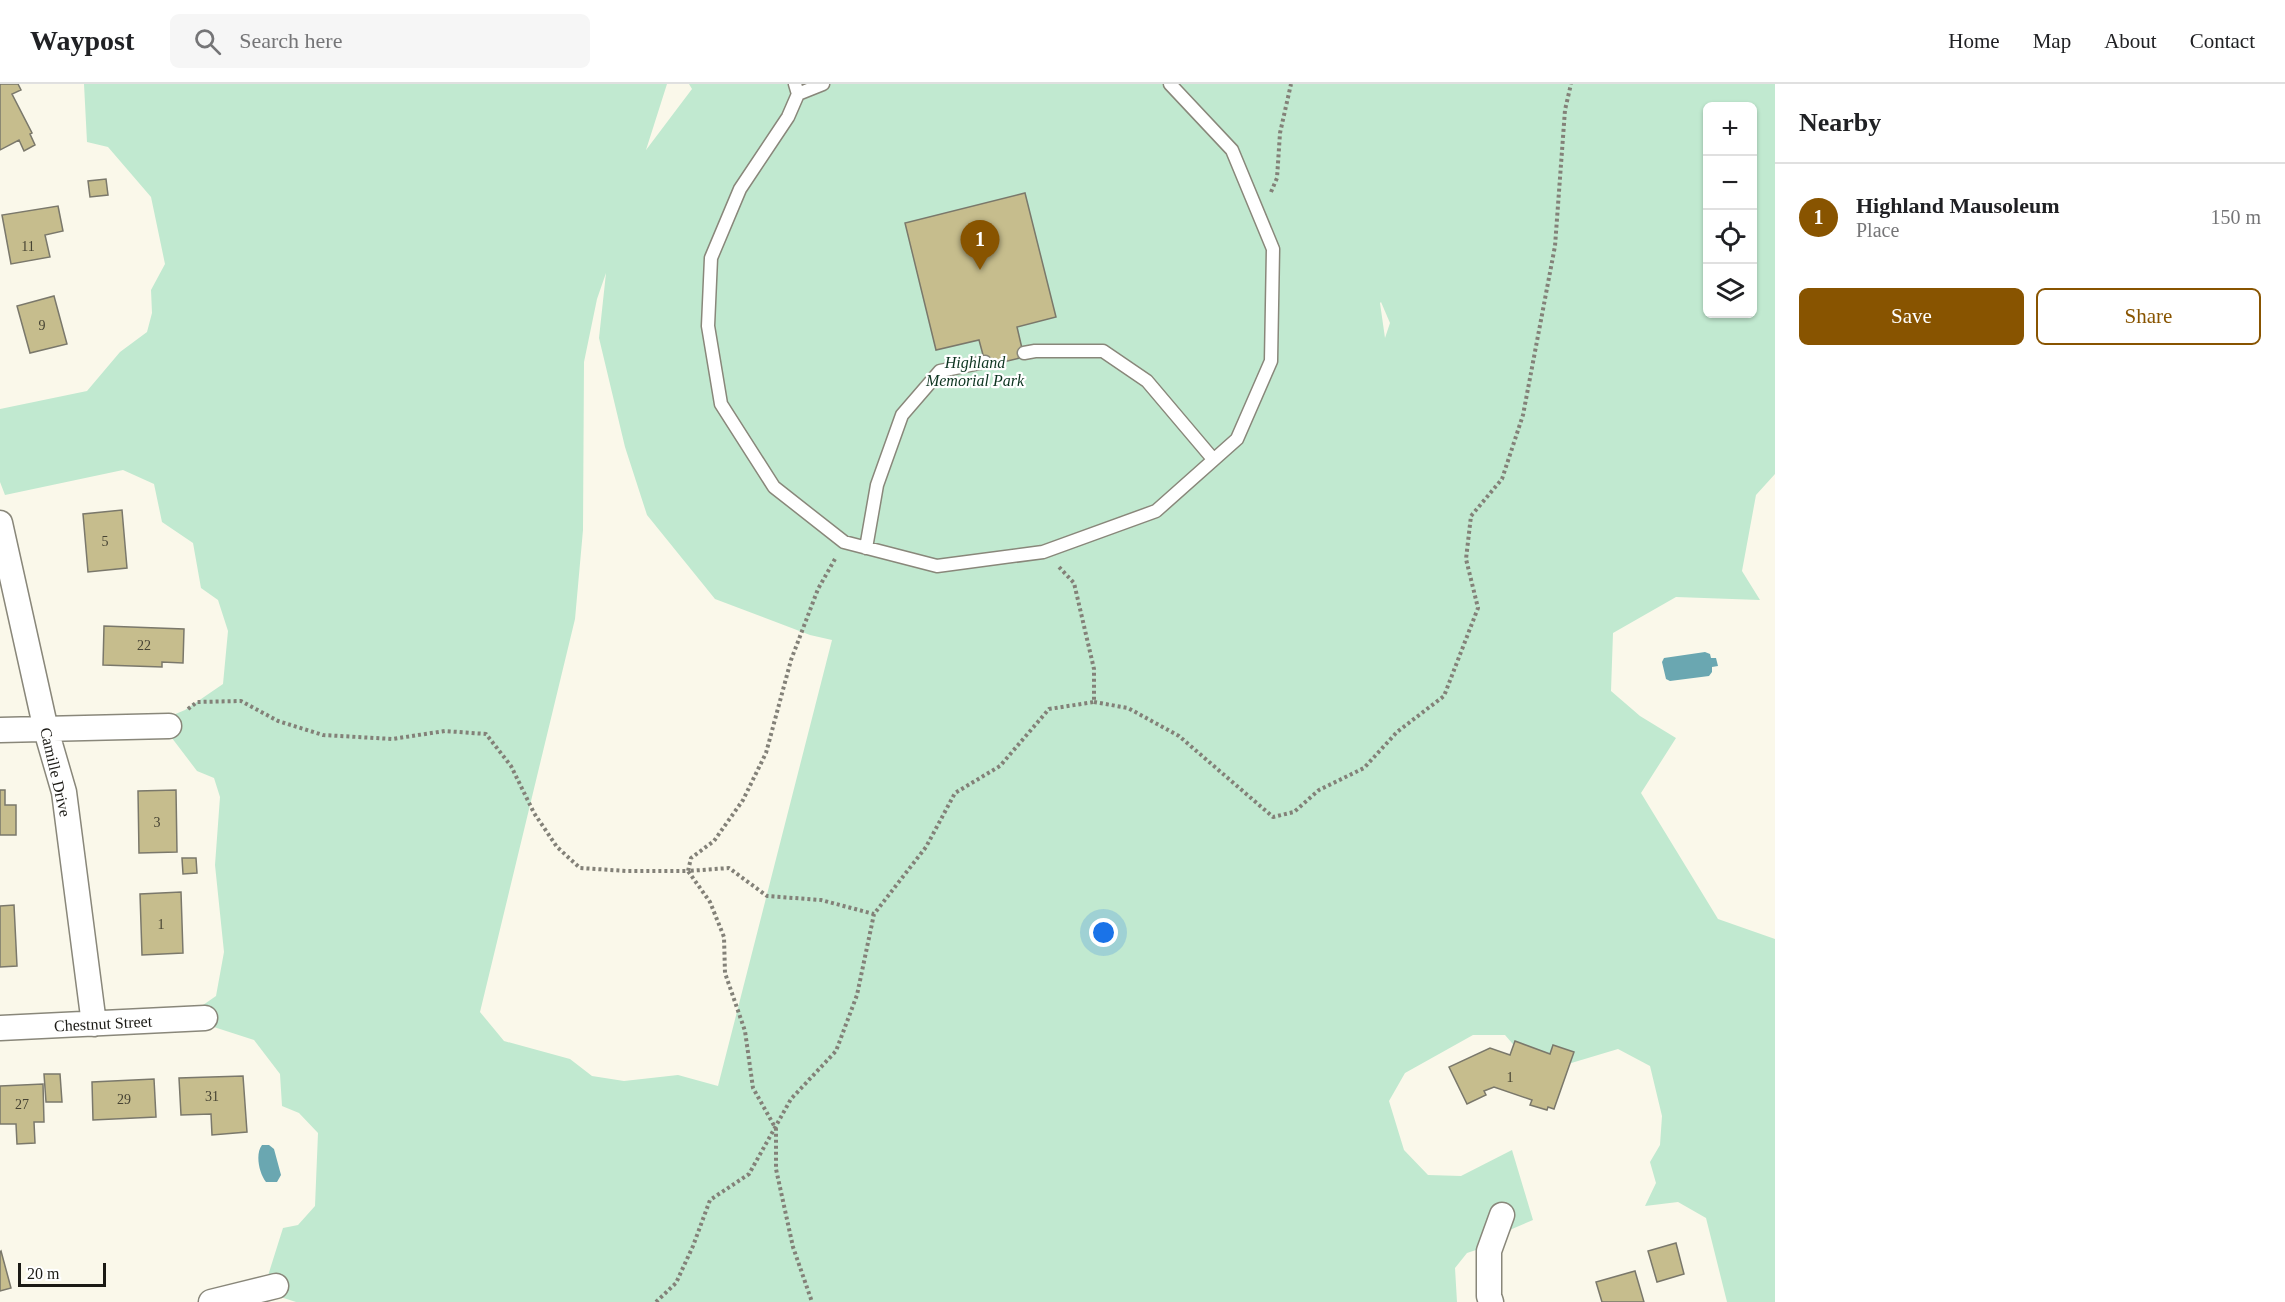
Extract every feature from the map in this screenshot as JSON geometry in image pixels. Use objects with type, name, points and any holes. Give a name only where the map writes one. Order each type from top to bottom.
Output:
[{"type":"street","name":"Camille Drive","points":[[0,522],[46,730],[64,792],[94,1024]]},
{"type":"street","points":[[0,730],[169,726]]},
{"type":"street","name":"Chestnut Street","points":[[0,1028],[205,1018]]},
{"type":"street","points":[[1491,1302],[1489,1251],[1502,1215]]},
{"type":"street","points":[[212,1302],[276,1286]]},
{"type":"lane","points":[[823,84],[797,89],[788,117],[740,189],[711,258],[708,326],[721,404],[774,487],[844,542],[937,566],[1043,552],[1156,510],[1237,439],[1271,361],[1273,249],[1232,150],[1170,84]]},
{"type":"lane","points":[[1024,353],[1103,351],[1147,381],[1214,459]]},
{"type":"lane","points":[[866,548],[877,485],[902,415],[940,371],[985,362]]},
{"type":"path","points":[[1260,218],[1277,178],[1280,133],[1291,84]]},
{"type":"path","points":[[656,1302],[676,1283],[710,1200],[748,1174],[776,1129],[791,1099],[836,1051],[857,995],[874,914],[926,847],[955,793],[1000,766],[1049,709],[1094,702],[1128,708],[1179,736],[1273,817],[1294,812],[1319,790],[1364,768],[1397,732],[1444,696],[1478,608],[1466,559],[1471,516],[1502,479],[1523,415],[1555,246],[1564,110],[1571,84]]},
{"type":"path","points":[[688,871],[692,858],[714,841],[743,800],[766,753],[791,660],[818,589],[844,542]]},
{"type":"path","points":[[1043,552],[1074,583],[1094,669],[1094,702]]},
{"type":"path","points":[[169,726],[197,702],[241,701],[278,721],[323,735],[392,739],[445,731],[486,734],[511,766],[534,813],[557,848],[580,868],[627,872],[729,868],[767,896],[820,900],[874,914]]},
{"type":"path","points":[[688,871],[710,902],[724,937],[725,973],[745,1031],[753,1088],[776,1129],[776,1169],[793,1247],[812,1302]]},
{"type":"green space","name":"Highland Memorial Park","points":[[84,84],[667,84],[646,150],[692,89],[689,84],[1775,84],[1775,474],[1756,495],[1742,571],[1760,600],[1676,597],[1613,633],[1611,691],[1640,716],[1676,738],[1641,793],[1718,919],[1775,939],[1775,1302],[1727,1302],[1706,1218],[1678,1202],[1645,1206],[1656,1183],[1650,1162],[1660,1145],[1662,1116],[1650,1066],[1618,1049],[1538,1073],[1505,1035],[1473,1035],[1405,1073],[1389,1101],[1404,1150],[1428,1175],[1461,1176],[1512,1150],[1533,1220],[1512,1229],[1500,1242],[1467,1253],[1455,1268],[1457,1302],[296,1302],[259,1290],[266,1282],[283,1228],[298,1225],[315,1206],[318,1133],[299,1113],[282,1106],[280,1074],[254,1040],[189,1019],[193,1012],[216,996],[224,952],[215,865],[220,797],[214,778],[197,771],[159,721],[185,710],[223,684],[228,631],[218,600],[201,588],[193,543],[162,522],[154,484],[123,470],[5,495],[0,482],[0,409],[87,391],[120,352],[147,332],[152,313],[151,290],[165,264],[151,197],[108,147],[87,142]],"holes":[[[606,273],[599,338],[625,447],[647,515],[715,599],[810,635],[832,640],[718,1086],[678,1075],[624,1081],[592,1076],[570,1059],[504,1041],[480,1012],[575,619],[583,530],[584,362],[597,299]],[[1380,303],[1390,323],[1385,338]]]},
{"type":"water","points":[[1705,652],[1710,654],[1711,658],[1716,658],[1718,666],[1712,667],[1709,676],[1670,681],[1666,679],[1662,662],[1664,658]]},
{"type":"water","points":[[262,1145],[269,1145],[274,1149],[281,1175],[277,1182],[266,1182],[261,1174],[258,1158]]},
{"type":"building","points":[[0,84],[18,84],[21,90],[12,94],[32,133],[30,134],[35,145],[24,151],[19,140],[0,150]]},
{"type":"building","points":[[106,179],[108,195],[90,197],[88,181]]},
{"type":"building","points":[[1025,193],[1056,317],[1017,327],[1024,357],[986,366],[979,340],[936,350],[905,223]]},
{"type":"building","points":[[58,206],[63,231],[45,235],[50,257],[11,264],[2,215]]},
{"type":"building","points":[[54,296],[67,344],[30,353],[17,306]]},
{"type":"building","points":[[122,510],[127,568],[88,572],[83,514]]},
{"type":"building","points":[[104,626],[184,629],[183,663],[162,662],[162,667],[103,665]]},
{"type":"building","points":[[0,790],[5,790],[5,805],[16,805],[16,835],[0,835]]},
{"type":"building","points":[[176,790],[177,852],[139,853],[138,791]]},
{"type":"building","points":[[182,858],[196,858],[197,873],[183,874]]},
{"type":"building","points":[[181,892],[183,953],[142,955],[140,894]]},
{"type":"building","points":[[14,905],[17,966],[0,967],[0,906]]},
{"type":"building","points":[[1515,1041],[1550,1054],[1553,1045],[1574,1052],[1554,1109],[1548,1107],[1547,1110],[1530,1105],[1532,1100],[1494,1087],[1484,1091],[1486,1095],[1467,1104],[1449,1067],[1490,1048],[1510,1055]]},
{"type":"building","points":[[44,1074],[60,1074],[62,1102],[46,1102]]},
{"type":"building","points":[[243,1076],[247,1132],[212,1135],[211,1114],[181,1115],[179,1078]]},
{"type":"building","points":[[154,1079],[156,1117],[93,1120],[92,1082]]},
{"type":"building","points":[[43,1084],[44,1122],[34,1122],[35,1143],[17,1144],[16,1124],[0,1124],[0,1086]]},
{"type":"building","points":[[1676,1243],[1684,1274],[1657,1282],[1648,1251]]},
{"type":"building","points":[[0,1252],[11,1288],[0,1291]]},
{"type":"building","points":[[1635,1271],[1644,1302],[1602,1302],[1596,1282]]},
{"type":"place","name":"Highland Mausoleum","points":[[980,270]]}]
